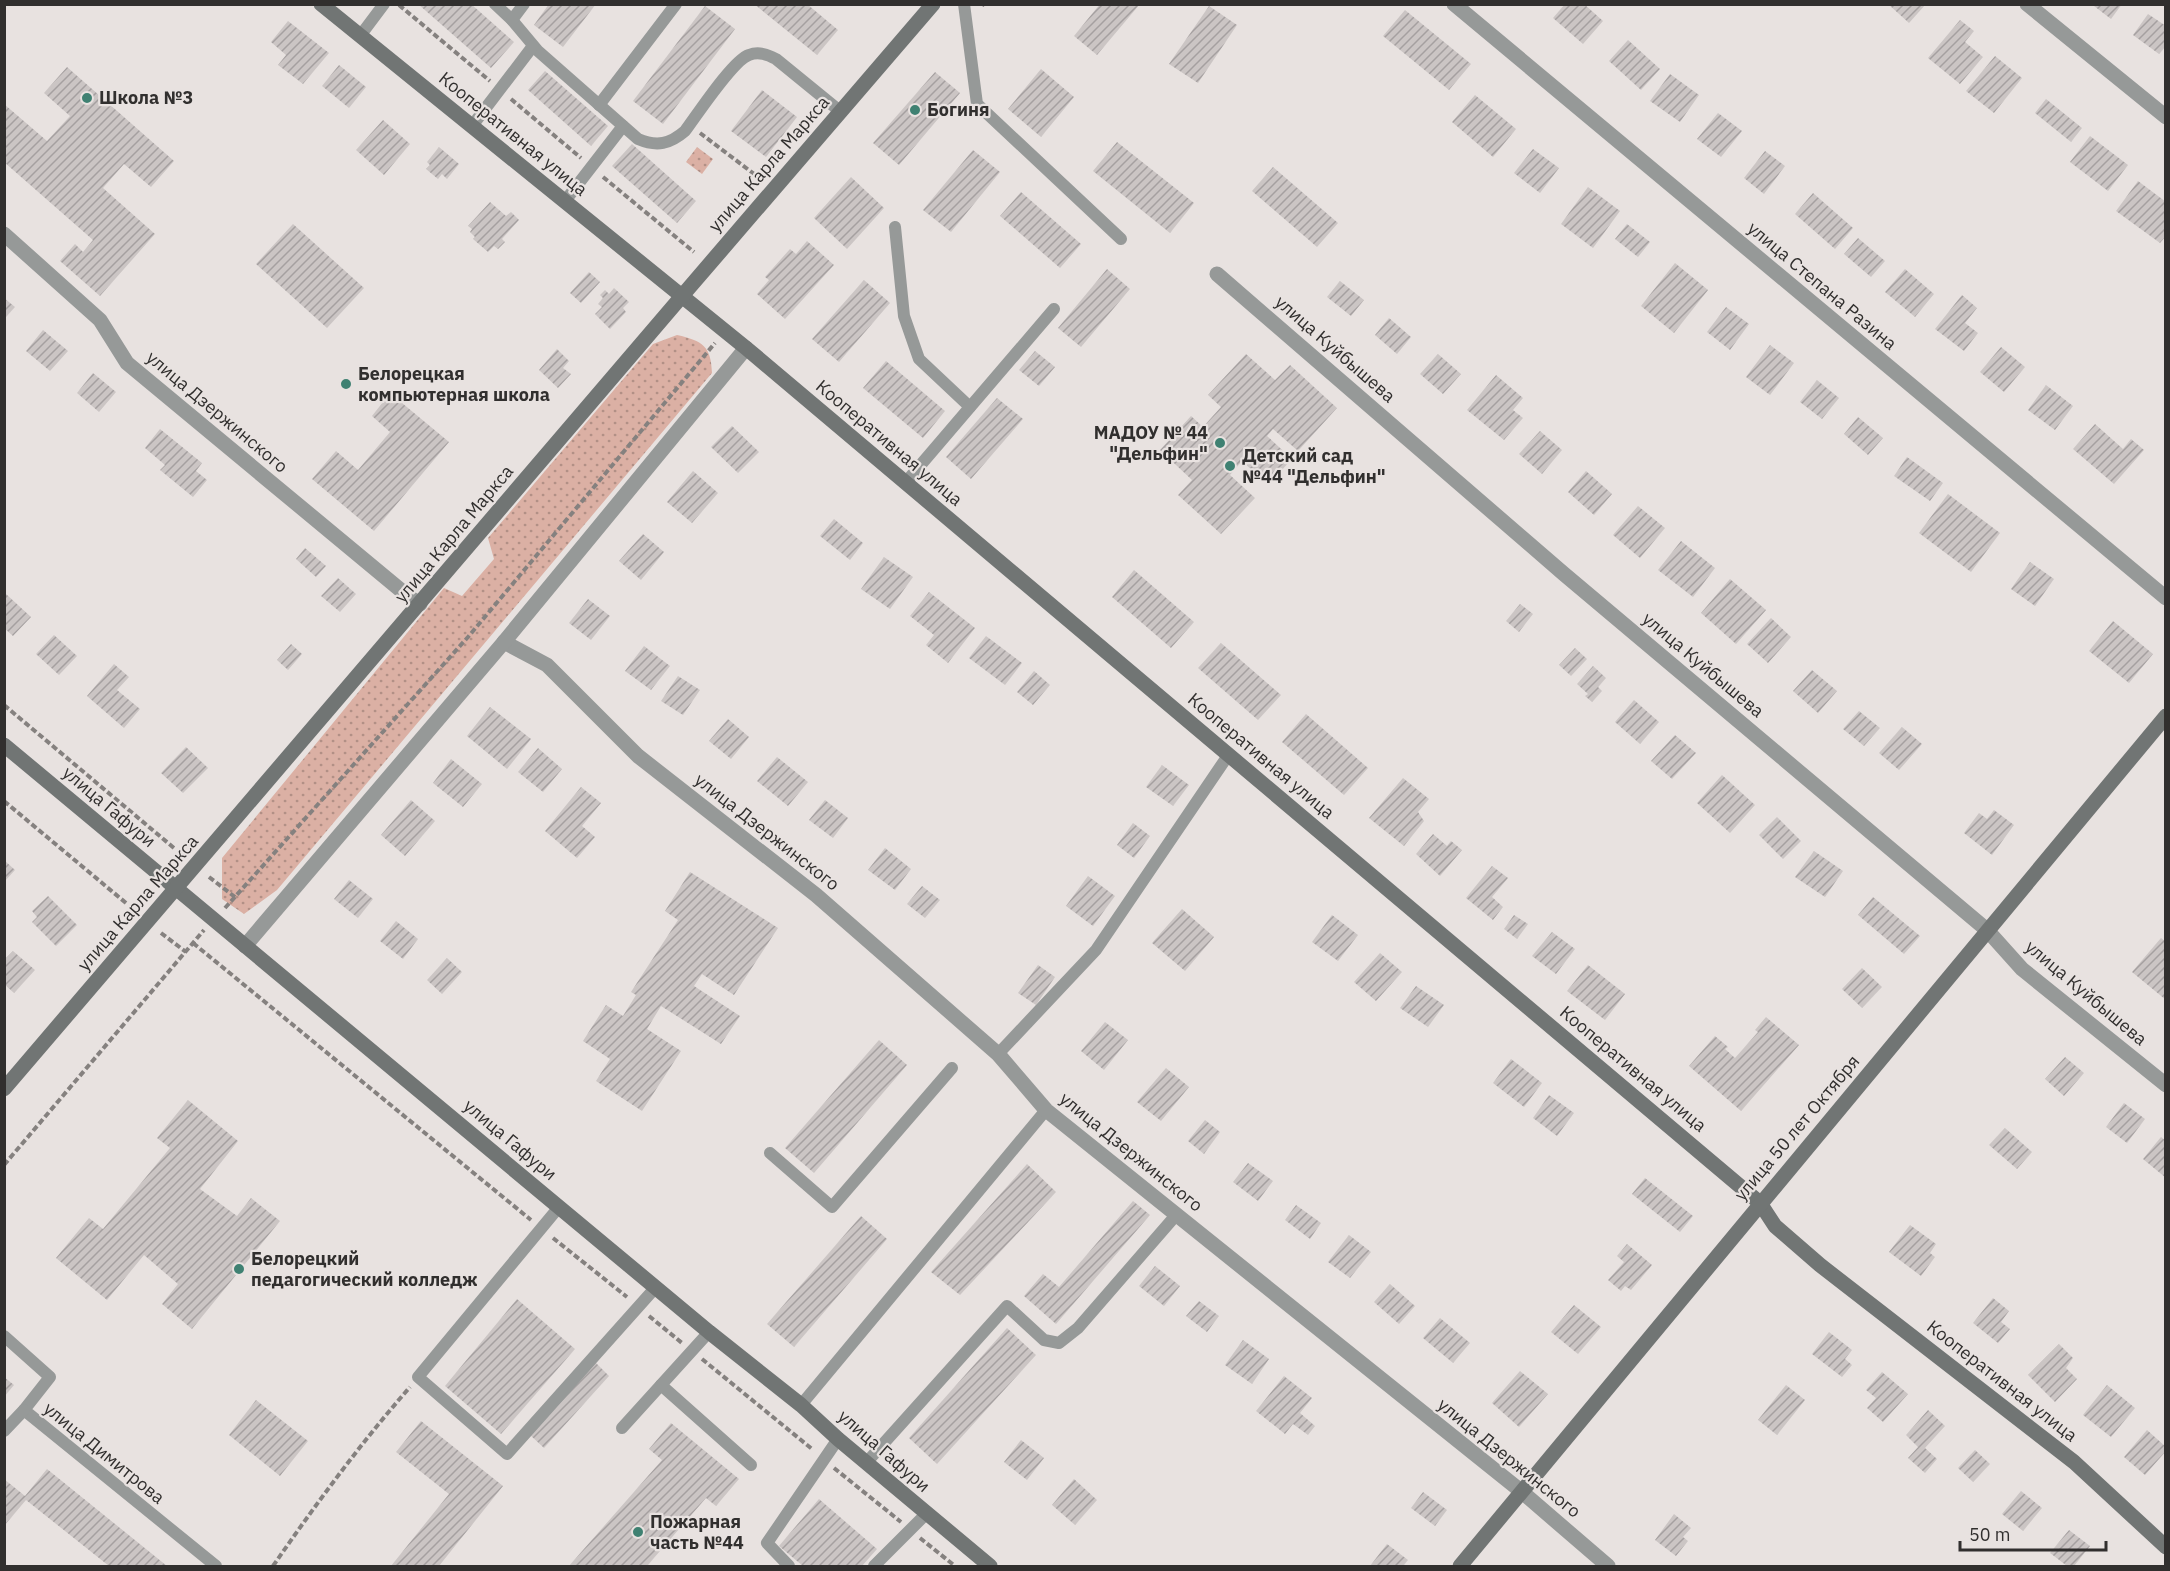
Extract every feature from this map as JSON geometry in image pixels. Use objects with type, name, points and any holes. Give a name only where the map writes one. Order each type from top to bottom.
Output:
[{"type":"street","name":"Кооперативная улица","points":[[321,4],[746,348],[1760,1203],[1774,1226],[2074,1462],[2166,1547]]},
{"type":"street","name":"улица Карла Маркса","points":[[4,1089],[933,4]]},
{"type":"street","name":"улица Степана Разина","points":[[1454,4],[2166,598]]},
{"type":"street","points":[[2027,4],[2166,117]]},
{"type":"street","name":"улица Дзержинского","points":[[4,234],[100,321],[127,363],[420,604]]},
{"type":"street","name":"улица Куйбышева","points":[[1217,274],[1555,566],[1987,930],[2022,969],[2166,1085]]},
{"type":"street","points":[[245,946],[504,642],[746,348]]},
{"type":"street","name":"улица Дзержинского","points":[[504,642],[547,665],[638,756],[816,895],[998,1054],[1046,1110],[1522,1492],[1608,1566]]},
{"type":"street","name":"улица 50 лет Октября","points":[[1460,1566],[2166,716]]},
{"type":"street","name":"улица Гафури","points":[[4,745],[709,1332],[801,1405],[837,1439],[990,1566]]},
{"type":"lane","points":[[360,36],[384,4]]},
{"type":"lane","points":[[495,4],[512,20],[533,46],[638,139],[656,144],[675,139],[690,125],[737,63],[757,53],[776,59],[841,112]]},
{"type":"lane","points":[[512,20],[524,4]]},
{"type":"lane","points":[[599,105],[676,4]]},
{"type":"lane","points":[[964,4],[977,104],[1121,239]]},
{"type":"lane","points":[[472,126],[533,46]]},
{"type":"lane","points":[[565,201],[623,126]]},
{"type":"lane","points":[[895,227],[904,316],[919,359],[970,407]]},
{"type":"lane","points":[[906,482],[1054,309]]},
{"type":"lane","points":[[998,1054],[1096,950],[1229,754]]},
{"type":"lane","points":[[770,1153],[832,1207],[952,1068]]},
{"type":"lane","points":[[801,1405],[1046,1110]]},
{"type":"lane","points":[[559,1207],[418,1377],[507,1454],[656,1287]]},
{"type":"lane","points":[[866,1463],[1007,1306],[1044,1340],[1059,1343],[1078,1328],[1177,1214]]},
{"type":"lane","points":[[622,1428],[709,1332]]},
{"type":"lane","name":"улица Димитрова","points":[[4,1336],[50,1377],[24,1410],[216,1566]]},
{"type":"lane","points":[[661,1385],[751,1465]]},
{"type":"lane","points":[[4,1431],[24,1410]]},
{"type":"lane","points":[[789,1566],[767,1543],[837,1439]]},
{"type":"lane","points":[[874,1566],[927,1514]]},
{"type":"path","points":[[398,4],[694,252]]},
{"type":"path","points":[[690,125],[758,177]]},
{"type":"path","points":[[224,909],[468,637],[717,341]]},
{"type":"path","points":[[4,705],[174,848]]},
{"type":"path","points":[[4,801],[126,903]]},
{"type":"path","points":[[208,877],[235,897]]},
{"type":"path","points":[[4,1166],[204,930]]},
{"type":"path","points":[[161,933],[186,952]]},
{"type":"path","points":[[193,943],[955,1566]]},
{"type":"path","points":[[273,1566],[319,1500],[378,1423],[418,1377]]},
{"type":"shaded area","points":[[697,147],[713,159],[702,174],[686,162]]},
{"type":"shaded area","points":[[677,335],[704,346],[710,357],[712,373],[277,890],[244,914],[222,899],[222,858],[444,588],[462,596],[494,559],[488,538],[653,344]]},
{"type":"building","points":[[418,4],[471,4],[514,42],[491,68]]},
{"type":"building","points":[[549,4],[596,4],[563,47],[534,25]]},
{"type":"building","points":[[754,4],[807,4],[838,30],[817,55]]},
{"type":"building","points":[[1100,4],[1140,4],[1097,55],[1074,36]]},
{"type":"building","points":[[1565,4],[1584,4],[1603,21],[1583,44],[1553,18]]},
{"type":"building","points":[[1888,4],[1926,4],[1909,23]]},
{"type":"building","points":[[2095,4],[2122,4],[2111,19],[2094,6]]},
{"type":"building","points":[[705,6],[735,29],[663,124],[633,101]]},
{"type":"building","points":[[1209,6],[1237,25],[1198,83],[1169,64]]},
{"type":"building","points":[[1405,10],[1471,64],[1449,90],[1383,36]]},
{"type":"building","points":[[2148,14],[2166,26],[2166,46],[2159,54],[2133,35]]},
{"type":"building","points":[[1960,20],[1974,31],[1965,42],[1983,57],[1960,84],[1928,58]]},
{"type":"building","points":[[288,21],[329,53],[303,84],[278,65],[286,55],[271,42]]},
{"type":"building","points":[[1628,40],[1660,69],[1641,90],[1609,61]]},
{"type":"building","points":[[1995,56],[2022,78],[1994,113],[1966,91]]},
{"type":"building","points":[[339,65],[366,87],[349,108],[322,86]]},
{"type":"building","points":[[67,67],[174,161],[151,187],[124,164],[103,188],[155,234],[100,296],[60,261],[75,244],[83,252],[93,240],[4,162],[4,104],[47,141],[70,116],[44,93]]},
{"type":"building","points":[[1041,69],[1074,97],[1041,137],[1008,109]]},
{"type":"building","points":[[545,71],[608,126],[591,146],[528,90]]},
{"type":"building","points":[[935,72],[960,93],[899,165],[873,143]]},
{"type":"building","points":[[1670,74],[1699,95],[1680,122],[1650,101]]},
{"type":"building","points":[[762,90],[797,117],[766,157],[731,131]]},
{"type":"building","points":[[1475,95],[1516,129],[1493,157],[1452,122]]},
{"type":"building","points":[[2046,99],[2082,128],[2071,142],[2035,113]]},
{"type":"building","points":[[1718,113],[1742,131],[1721,157],[1697,139]]},
{"type":"building","points":[[383,120],[410,144],[384,175],[356,150]]},
{"type":"building","points":[[2090,136],[2128,165],[2108,191],[2070,162]]},
{"type":"building","points":[[1117,142],[1194,203],[1170,233],[1093,171]]},
{"type":"building","points":[[632,144],[696,201],[677,223],[612,166]]},
{"type":"building","points":[[439,147],[459,164],[447,179],[442,174],[438,179],[426,169],[430,165],[427,162]]},
{"type":"building","points":[[1533,149],[1559,168],[1540,193],[1514,173]]},
{"type":"building","points":[[973,150],[1000,172],[951,232],[923,210]]},
{"type":"building","points":[[1765,151],[1785,166],[1764,194],[1744,178]]},
{"type":"building","points":[[1273,167],[1338,223],[1317,247],[1252,191]]},
{"type":"building","points":[[851,177],[884,208],[847,249],[814,218]]},
{"type":"building","points":[[2138,181],[2166,202],[2166,236],[2160,243],[2116,211]]},
{"type":"building","points":[[1588,187],[1620,211],[1593,248],[1561,224]]},
{"type":"building","points":[[1021,192],[1081,244],[1060,268],[1000,216]]},
{"type":"building","points":[[1813,193],[1853,228],[1835,249],[1795,214]]},
{"type":"building","points":[[490,202],[506,216],[511,212],[519,220],[502,239],[505,242],[498,249],[494,246],[488,252],[473,239],[475,237],[470,232],[472,229],[468,226]]},
{"type":"building","points":[[293,224],[364,288],[327,328],[256,264]]},
{"type":"building","points":[[1627,224],[1650,242],[1638,257],[1615,239]]},
{"type":"building","points":[[1858,238],[1885,261],[1871,277],[1844,254]]},
{"type":"building","points":[[807,241],[834,265],[785,319],[757,294],[769,280],[765,277],[790,249],[796,254]]},
{"type":"building","points":[[1675,263],[1708,290],[1674,333],[1641,306]]},
{"type":"building","points":[[1107,269],[1130,289],[1081,347],[1058,328]]},
{"type":"building","points":[[1905,269],[1934,294],[1915,317],[1885,292]]},
{"type":"building","points":[[589,272],[600,282],[581,303],[570,293]]},
{"type":"building","points":[[864,280],[890,303],[839,362],[812,339]]},
{"type":"building","points":[[1340,281],[1364,300],[1351,316],[1327,297]]},
{"type":"building","points":[[614,288],[629,302],[623,308],[626,312],[610,329],[595,314],[602,307],[598,304],[603,298],[600,295],[605,290],[609,294]]},
{"type":"building","points":[[1962,295],[1977,308],[1965,323],[1978,333],[1964,351],[1935,329]]},
{"type":"building","points":[[4,298],[15,307],[4,319]]},
{"type":"building","points":[[1726,307],[1749,324],[1730,350],[1707,332]]},
{"type":"building","points":[[1389,318],[1411,337],[1397,354],[1375,335]]},
{"type":"building","points":[[43,330],[68,351],[50,371],[26,351]]},
{"type":"building","points":[[1770,345],[1794,363],[1770,395],[1746,377]]},
{"type":"building","points":[[2001,347],[2025,367],[2004,392],[1980,372]]},
{"type":"building","points":[[557,349],[569,361],[563,368],[571,374],[558,388],[539,370]]},
{"type":"building","points":[[1035,351],[1055,367],[1039,386],[1019,370]]},
{"type":"building","name":"МАДОУ № 44 \"Дельфин\"","points":[[1246,354],[1275,380],[1290,365],[1337,408],[1298,451],[1273,429],[1267,436],[1292,459],[1268,485],[1242,461],[1230,475],[1255,498],[1221,534],[1178,495],[1192,480],[1160,450],[1191,416],[1203,427],[1221,407],[1208,395]]},
{"type":"building","points":[[1438,354],[1461,374],[1443,394],[1420,374]]},
{"type":"building","points":[[886,361],[945,411],[923,438],[863,388]]},
{"type":"building","points":[[93,373],[116,392],[99,412],[77,393]]},
{"type":"building","points":[[1496,375],[1523,398],[1513,410],[1523,418],[1504,440],[1467,410]]},
{"type":"building","points":[[1817,380],[1839,398],[1822,419],[1800,402]]},
{"type":"building","points":[[2046,385],[2073,406],[2055,430],[2028,410]]},
{"type":"building","points":[[390,393],[449,442],[374,531],[312,479],[336,451],[358,470],[390,432],[372,416]]},
{"type":"building","points":[[997,398],[1023,419],[971,479],[946,457]]},
{"type":"building","points":[[1858,417],[1883,438],[1868,455],[1844,434]]},
{"type":"building","points":[[2095,424],[2123,449],[2131,439],[2144,450],[2114,484],[2073,449]]},
{"type":"building","points":[[732,426],[759,452],[738,473],[711,447]]},
{"type":"building","points":[[160,429],[202,463],[196,471],[207,480],[193,497],[160,470],[165,465],[145,448]]},
{"type":"building","points":[[1540,431],[1562,450],[1542,474],[1519,454]]},
{"type":"building","points":[[1907,457],[1943,483],[1930,501],[1894,476]]},
{"type":"building","points":[[693,471],[718,493],[692,523],[667,502]]},
{"type":"building","points":[[1586,471],[1612,494],[1594,515],[1568,492]]},
{"type":"building","points":[[1948,494],[2000,533],[1971,572],[1919,533]]},
{"type":"building","points":[[1638,506],[1665,528],[1640,558],[1613,535]]},
{"type":"building","points":[[834,519],[863,543],[850,560],[820,536]]},
{"type":"building","points":[[643,534],[664,552],[641,580],[619,561]]},
{"type":"building","points":[[1681,541],[1715,568],[1693,597],[1658,570]]},
{"type":"building","points":[[305,548],[326,566],[316,577],[296,559]]},
{"type":"building","points":[[884,557],[913,577],[890,609],[861,589]]},
{"type":"building","points":[[2030,562],[2054,579],[2035,606],[2011,589]]},
{"type":"building","points":[[1134,570],[1194,622],[1171,648],[1112,597]]},
{"type":"building","points":[[338,578],[356,594],[340,612],[321,596]]},
{"type":"building","points":[[1730,579],[1766,610],[1736,644],[1701,613]]},
{"type":"building","points":[[929,592],[975,628],[948,663],[926,645],[934,635],[910,616]]},
{"type":"building","points":[[6,594],[31,617],[13,636],[4,628]]},
{"type":"building","points":[[588,599],[610,616],[591,640],[569,623]]},
{"type":"building","points":[[1520,604],[1533,614],[1519,632],[1506,621]]},
{"type":"building","points":[[1771,618],[1791,637],[1768,663],[1747,644]]},
{"type":"building","points":[[2113,621],[2153,654],[2129,683],[2089,651]]},
{"type":"building","points":[[54,635],[77,656],[59,675],[36,654]]},
{"type":"building","points":[[986,636],[1022,663],[1005,685],[969,658]]},
{"type":"building","points":[[1221,643],[1281,695],[1258,720],[1198,668]]},
{"type":"building","points":[[291,644],[302,654],[288,670],[277,660]]},
{"type":"building","points":[[644,646],[670,666],[651,690],[625,671]]},
{"type":"building","points":[[1575,648],[1587,659],[1571,676],[1559,665]]},
{"type":"building","points":[[114,664],[129,677],[117,690],[140,709],[124,728],[87,696]]},
{"type":"building","points":[[1593,666],[1606,678],[1598,687],[1602,691],[1592,702],[1585,696],[1588,694],[1577,684]]},
{"type":"building","points":[[1812,670],[1837,691],[1818,713],[1793,691]]},
{"type":"building","points":[[1034,671],[1050,685],[1033,705],[1017,692]]},
{"type":"building","points":[[678,676],[700,690],[683,715],[661,701]]},
{"type":"building","points":[[1634,700],[1659,722],[1640,744],[1615,722]]},
{"type":"building","points":[[490,707],[531,739],[507,769],[467,736]]},
{"type":"building","points":[[1859,711],[1880,728],[1864,746],[1843,729]]},
{"type":"building","points":[[1306,714],[1368,768],[1344,795],[1282,742]]},
{"type":"building","points":[[728,719],[749,737],[731,759],[709,741]]},
{"type":"building","points":[[1902,727],[1922,744],[1899,770],[1879,753]]},
{"type":"building","points":[[1675,735],[1696,753],[1672,779],[1651,761]]},
{"type":"building","points":[[186,747],[208,768],[183,793],[161,773]]},
{"type":"building","points":[[538,748],[562,769],[543,792],[518,772]]},
{"type":"building","points":[[777,757],[808,782],[788,806],[757,781]]},
{"type":"building","points":[[451,759],[482,784],[463,807],[433,783]]},
{"type":"building","points":[[1162,765],[1189,785],[1173,806],[1146,787]]},
{"type":"building","points":[[1722,775],[1755,805],[1730,833],[1697,803]]},
{"type":"building","points":[[1403,778],[1429,799],[1418,812],[1424,821],[1404,846],[1369,818]]},
{"type":"building","points":[[581,787],[601,803],[582,826],[595,837],[577,858],[545,831]]},
{"type":"building","points":[[411,800],[435,821],[405,856],[381,835]]},
{"type":"building","points":[[825,800],[848,818],[833,838],[809,820]]},
{"type":"building","points":[[1994,810],[2014,825],[1992,855],[1964,833],[1979,813],[1987,819]]},
{"type":"building","points":[[1777,817],[1801,841],[1783,859],[1759,835]]},
{"type":"building","points":[[1133,823],[1150,836],[1134,858],[1117,845]]},
{"type":"building","points":[[1433,834],[1447,846],[1451,841],[1462,850],[1440,876],[1416,854]]},
{"type":"building","points":[[885,848],[911,869],[895,890],[868,870]]},
{"type":"building","points":[[1814,851],[1843,871],[1825,897],[1795,877]]},
{"type":"building","points":[[4,860],[15,870],[4,882]]},
{"type":"building","points":[[1492,866],[1508,878],[1492,897],[1503,907],[1493,920],[1466,898]]},
{"type":"building","points":[[690,872],[778,928],[734,995],[702,974],[694,986],[740,1016],[721,1044],[661,1006],[647,1029],[681,1051],[642,1111],[596,1081],[610,1059],[583,1041],[606,1005],[623,1016],[636,995],[631,992],[678,920],[665,911]]},
{"type":"building","points":[[1088,876],[1115,896],[1093,926],[1066,906]]},
{"type":"building","points":[[349,880],[373,899],[358,918],[334,899]]},
{"type":"building","points":[[922,886],[940,900],[925,918],[907,904]]},
{"type":"building","points":[[48,896],[77,925],[56,946],[32,922],[37,917],[32,911]]},
{"type":"building","points":[[1873,897],[1920,936],[1904,954],[1858,915]]},
{"type":"building","points":[[1182,909],[1214,937],[1185,971],[1152,943]]},
{"type":"building","points":[[1332,915],[1358,935],[1338,961],[1312,942]]},
{"type":"building","points":[[1514,915],[1528,924],[1517,939],[1504,929]]},
{"type":"building","points":[[396,921],[418,939],[403,959],[380,941]]},
{"type":"building","points":[[1552,932],[1575,949],[1556,974],[1532,956]]},
{"type":"building","points":[[2161,938],[2166,942],[2166,1000],[2132,972]]},
{"type":"building","points":[[13,951],[35,970],[14,993],[4,984],[4,960]]},
{"type":"building","points":[[1380,953],[1402,972],[1376,1001],[1354,982]]},
{"type":"building","points":[[447,958],[462,972],[442,994],[427,980]]},
{"type":"building","points":[[1038,965],[1055,977],[1036,1005],[1018,993]]},
{"type":"building","points":[[1588,965],[1625,994],[1605,1020],[1567,991]]},
{"type":"building","points":[[1862,968],[1882,987],[1862,1008],[1842,989]]},
{"type":"building","points":[[1416,986],[1444,1005],[1428,1027],[1400,1008]]},
{"type":"building","points":[[1766,1017],[1799,1045],[1741,1111],[1689,1066],[1715,1036],[1728,1047],[1725,1049],[1735,1058],[1758,1032],[1755,1030]]},
{"type":"building","points":[[1105,1022],[1128,1040],[1104,1070],[1081,1051]]},
{"type":"building","points":[[879,1040],[907,1065],[814,1173],[785,1148]]},
{"type":"building","points":[[2065,1057],[2084,1073],[2064,1096],[2045,1079]]},
{"type":"building","points":[[1511,1059],[1542,1083],[1524,1107],[1493,1083]]},
{"type":"building","points":[[1166,1068],[1189,1087],[1161,1121],[1137,1102]]},
{"type":"building","points":[[1549,1095],[1574,1113],[1557,1136],[1533,1118]]},
{"type":"building","points":[[188,1100],[238,1141],[200,1189],[237,1216],[251,1198],[280,1221],[192,1329],[162,1304],[178,1284],[144,1255],[107,1300],[56,1258],[89,1218],[103,1229],[170,1148],[157,1138]]},
{"type":"building","points":[[2124,1103],[2145,1119],[2127,1143],[2106,1127]]},
{"type":"building","points":[[1205,1120],[1220,1132],[1204,1154],[1188,1141]]},
{"type":"building","points":[[2005,1128],[2032,1152],[2017,1169],[1989,1145]]},
{"type":"building","points":[[2161,1137],[2166,1141],[2166,1178],[2143,1159]]},
{"type":"building","points":[[1248,1163],[1273,1181],[1258,1201],[1233,1182]]},
{"type":"building","points":[[1027,1164],[1056,1192],[960,1295],[931,1272]]},
{"type":"building","points":[[1645,1178],[1693,1216],[1680,1232],[1632,1194]]},
{"type":"building","points":[[1133,1201],[1150,1215],[1056,1324],[1024,1296],[1043,1274],[1059,1287]]},
{"type":"building","points":[[1296,1205],[1321,1223],[1310,1239],[1285,1220]]},
{"type":"building","points":[[861,1216],[887,1239],[794,1347],[767,1324]]},
{"type":"building","points":[[1910,1225],[1936,1244],[1930,1253],[1935,1257],[1921,1276],[1889,1252]]},
{"type":"building","points":[[1349,1235],[1371,1252],[1350,1278],[1328,1262]]},
{"type":"building","points":[[1627,1244],[1652,1265],[1631,1290],[1625,1286],[1621,1291],[1608,1280],[1624,1262],[1617,1256]]},
{"type":"building","points":[[1155,1266],[1180,1286],[1164,1306],[1139,1286]]},
{"type":"building","points":[[1390,1284],[1415,1306],[1399,1324],[1374,1302]]},
{"type":"building","points":[[1993,1298],[2009,1311],[2001,1322],[2010,1329],[1998,1343],[1973,1323]]},
{"type":"building","points":[[517,1299],[575,1349],[501,1434],[445,1386]]},
{"type":"building","points":[[1199,1301],[1219,1316],[1207,1332],[1186,1316]]},
{"type":"building","points":[[1574,1305],[1601,1327],[1578,1354],[1551,1332]]},
{"type":"building","points":[[1440,1318],[1470,1343],[1453,1363],[1423,1338]]},
{"type":"building","points":[[1007,1328],[1036,1355],[937,1464],[909,1438]]},
{"type":"building","points":[[1829,1332],[1852,1350],[1845,1359],[1852,1365],[1842,1377],[1812,1354]]},
{"type":"building","points":[[1243,1340],[1269,1359],[1252,1384],[1225,1365]]},
{"type":"building","points":[[2059,1344],[2073,1358],[2066,1368],[2077,1379],[2055,1402],[2028,1375]]},
{"type":"building","points":[[595,1362],[609,1376],[544,1448],[529,1434]]},
{"type":"building","points":[[1520,1371],[1548,1394],[1519,1427],[1492,1403]]},
{"type":"building","points":[[1882,1372],[1908,1394],[1883,1422],[1867,1408],[1876,1398],[1866,1390]]},
{"type":"building","points":[[1284,1376],[1312,1398],[1300,1413],[1315,1426],[1308,1435],[1293,1424],[1285,1434],[1256,1411]]},
{"type":"building","points":[[4,1377],[14,1385],[4,1397]]},
{"type":"building","points":[[1786,1385],[1805,1400],[1777,1435],[1758,1420]]},
{"type":"building","points":[[2107,1385],[2135,1408],[2111,1437],[2083,1415]]},
{"type":"building","points":[[256,1400],[308,1441],[280,1476],[229,1435]]},
{"type":"building","points":[[1928,1410],[1945,1426],[1925,1448],[1937,1459],[1925,1473],[1908,1458],[1918,1447],[1906,1435]]},
{"type":"building","points":[[421,1421],[503,1486],[439,1566],[391,1566],[449,1494],[396,1452]]},
{"type":"building","name":"Пожарная часть №44","points":[[671,1423],[739,1479],[716,1506],[706,1498],[647,1566],[569,1566],[662,1460],[649,1449]]},
{"type":"building","points":[[2147,1430],[2166,1447],[2166,1451],[2145,1475],[2124,1457]]},
{"type":"building","points":[[1021,1440],[1044,1458],[1027,1480],[1004,1462]]},
{"type":"building","points":[[1975,1450],[1990,1464],[1973,1482],[1958,1468]]},
{"type":"building","points":[[47,1469],[167,1566],[109,1566],[26,1500],[4,1526],[4,1479],[25,1496]]},
{"type":"building","points":[[1074,1479],[1097,1500],[1075,1525],[1052,1505]]},
{"type":"building","points":[[2021,1491],[2042,1508],[2023,1531],[2002,1514]]},
{"type":"building","points":[[1423,1492],[1447,1510],[1435,1526],[1411,1508]]},
{"type":"building","points":[[819,1499],[877,1549],[862,1566],[803,1566],[779,1546]]},
{"type":"building","points":[[1674,1514],[1691,1528],[1683,1537],[1688,1541],[1676,1556],[1655,1540]]},
{"type":"building","points":[[2069,1530],[2090,1546],[2074,1566],[2067,1566],[2050,1553]]},
{"type":"building","points":[[1387,1544],[1408,1560],[1403,1566],[1370,1566]]},
{"type":"place","name":"Школа №3","points":[[87,98]]},
{"type":"place","name":"Богиня","points":[[915,110]]},
{"type":"place","name":"Белорецкая компьютерная школа","points":[[346,384]]},
{"type":"place","name":"МАДОУ № 44 \"Дельфин\"","points":[[1220,443]]},
{"type":"place","name":"Детский сад №44 \"Дельфин\"","points":[[1230,466]]},
{"type":"place","name":"Белорецкий педагогический колледж","points":[[239,1269]]},
{"type":"place","name":"Пожарная часть №44","points":[[638,1532]]}]
